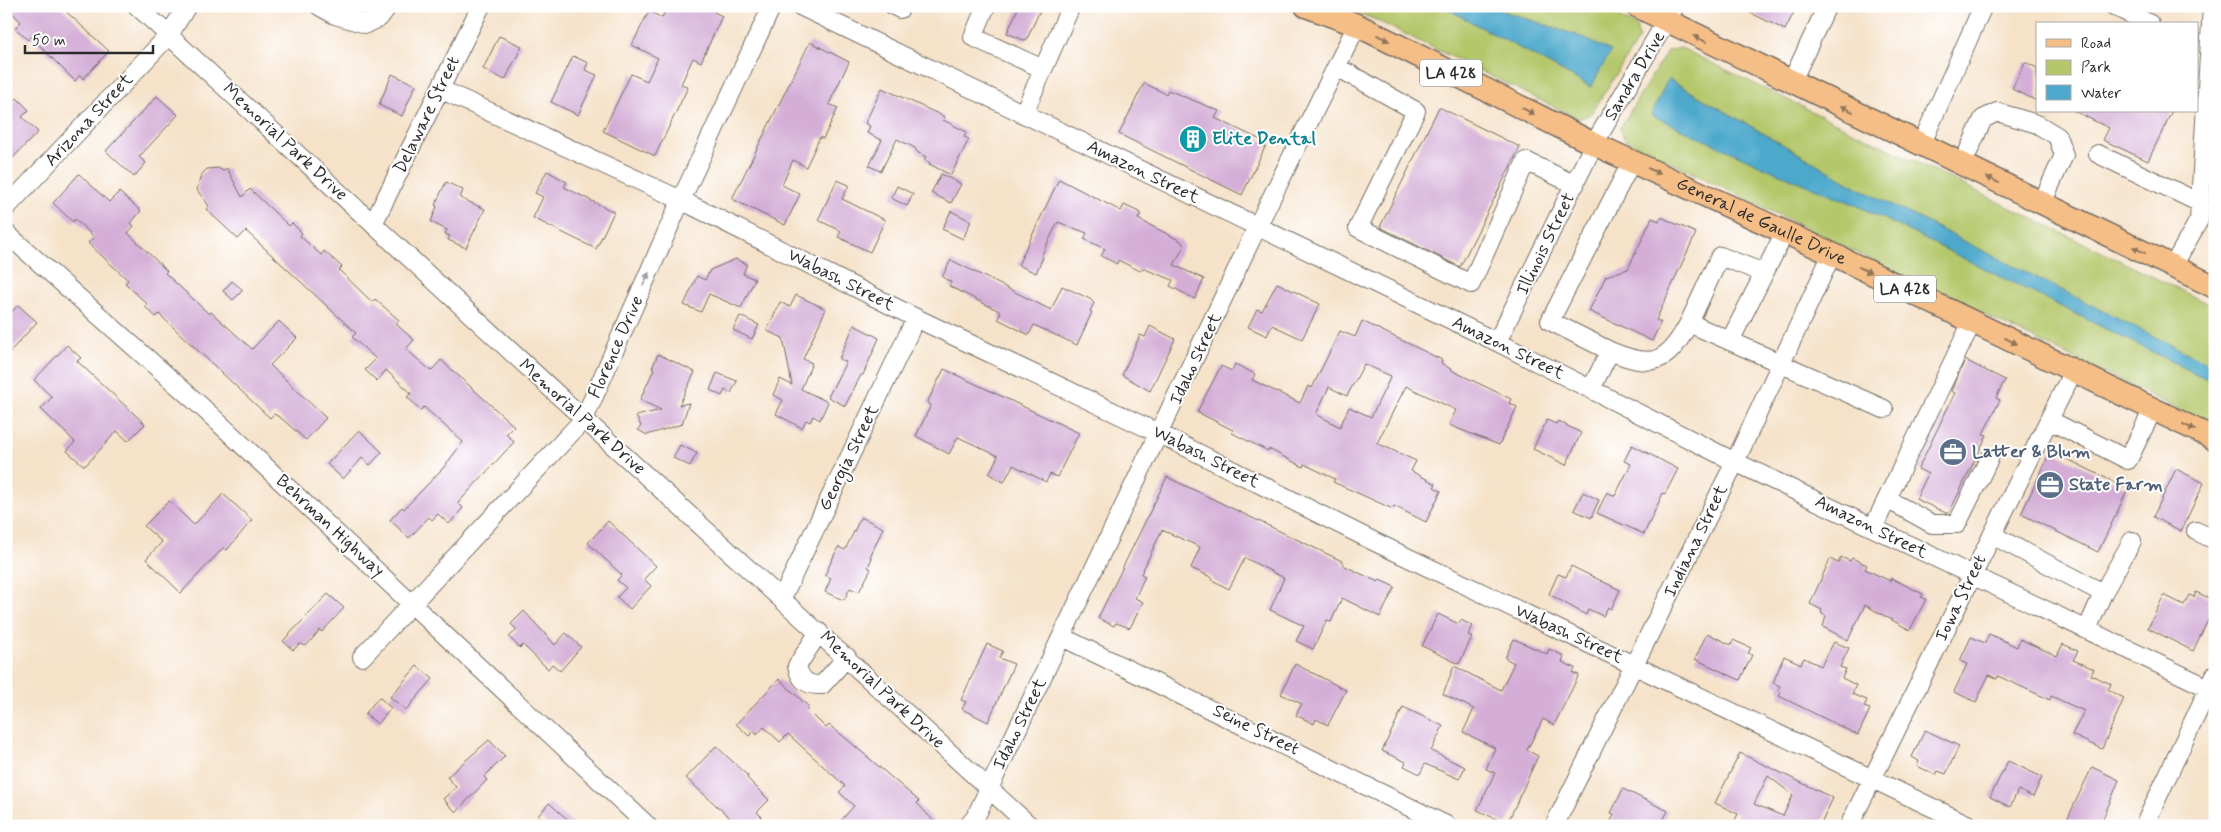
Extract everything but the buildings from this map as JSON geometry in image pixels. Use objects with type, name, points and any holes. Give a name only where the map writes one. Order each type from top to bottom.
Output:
[{"type":"main road","name":"General de Gaulle Drive","points":[[1306,6],[1357,25],[1594,144],[1832,254],[2215,439]]},
{"type":"main road","points":[[1637,6],[1671,14],[1791,82],[2215,287]]},
{"type":"street","name":"Memorial Park Drive","points":[[137,6],[584,419],[1030,826]]},
{"type":"street","name":"Arizona Street","points":[[6,208],[169,35],[187,6]]},
{"type":"street","points":[[319,6],[342,18],[366,24],[379,18],[388,6]]},
{"type":"street","name":"Delaware Street","points":[[373,224],[480,6]]},
{"type":"street","name":"Florence Drive","points":[[362,657],[584,419],[681,200],[772,6]]},
{"type":"street","name":"Amazon Street","points":[[800,6],[1497,342],[1735,462],[1921,552],[2087,630],[2213,684]]},
{"type":"street","points":[[986,6],[973,37],[1043,69]]},
{"type":"street","points":[[1022,114],[1071,6]]},
{"type":"street","points":[[1791,82],[1827,6]]},
{"type":"street","points":[[1921,145],[1983,6]]},
{"type":"street","points":[[2114,6],[2146,22]]},
{"type":"street","points":[[2173,266],[2199,220],[2203,50],[2212,6]]},
{"type":"street","name":"Sandra Drive","points":[[1594,144],[1671,14]]},
{"type":"street","name":"Idaho Street","points":[[968,826],[975,818],[1160,434],[1257,227],[1357,25]]},
{"type":"street","points":[[1337,67],[1416,111],[1358,228],[1462,280],[1471,284],[1526,161],[1575,184]]},
{"type":"street","name":"Wabash Street","points":[[440,89],[681,200],[916,318],[1160,434],[1373,541],[1872,777],[1971,826]]},
{"type":"street","points":[[1962,165],[1983,119],[1997,112],[2037,124],[2057,136],[2064,155],[2042,203]]},
{"type":"street","name":"Illinois Street","points":[[1497,342],[1594,144]]},
{"type":"street","points":[[2098,154],[2200,203]]},
{"type":"street","points":[[1632,161],[1550,321],[1633,361],[1651,362],[1662,357],[1679,342],[1720,256],[1764,273]]},
{"type":"street","points":[[1730,341],[1785,232]]},
{"type":"street","name":"Behrman Highway","points":[[6,233],[203,408],[413,603],[648,826]]},
{"type":"street","name":"Indiana Street","points":[[1554,826],[1735,462],[1832,254]]},
{"type":"street","name":"Georgia Street","points":[[782,598],[916,318]]},
{"type":"street","points":[[1873,528],[1972,322]]},
{"type":"street","points":[[1689,323],[1884,409]]},
{"type":"street","points":[[1590,389],[1610,351]]},
{"type":"street","name":"Iowa Street","points":[[1849,826],[2073,371]]},
{"type":"street","points":[[2049,420],[2128,460],[2153,409]]},
{"type":"street","points":[[1887,499],[1932,524],[1957,524],[1990,459]]},
{"type":"street","points":[[1921,552],[1932,524]]},
{"type":"street","points":[[2196,531],[2215,540]]},
{"type":"street","points":[[1992,535],[2103,593]]},
{"type":"street","points":[[2087,630],[2103,593],[2132,541]]},
{"type":"street","points":[[819,632],[796,666],[798,674],[804,681],[812,686],[822,685],[847,657]]},
{"type":"street","name":"Seine Street","points":[[1062,637],[1448,826]]},
{"type":"street","points":[[2144,826],[2213,684]]},
{"type":"green space","points":[[1339,6],[1442,6],[1591,87],[1610,51],[1576,35],[1488,6],[1598,6],[1636,26],[1639,38],[1591,114],[1579,119],[1376,20]]},
{"type":"green space","points":[[1681,48],[2215,307],[2215,367],[1862,190],[1669,79],[1652,115],[1766,168],[1854,204],[2215,383],[2215,427],[1625,140],[1620,128],[1667,51]]},
{"type":"water","points":[[1442,6],[1488,6],[1576,35],[1611,51],[1591,87]]},
{"type":"water","points":[[1668,79],[1862,190],[2215,367],[2215,383],[1854,204],[1766,168],[1651,115]]},
{"type":"place","name":"Elite Dental","points":[[1193,139]]},
{"type":"place","name":"Latter & Blum","points":[[1953,452]]},
{"type":"place","name":"State Farm","points":[[2050,485]]}]
